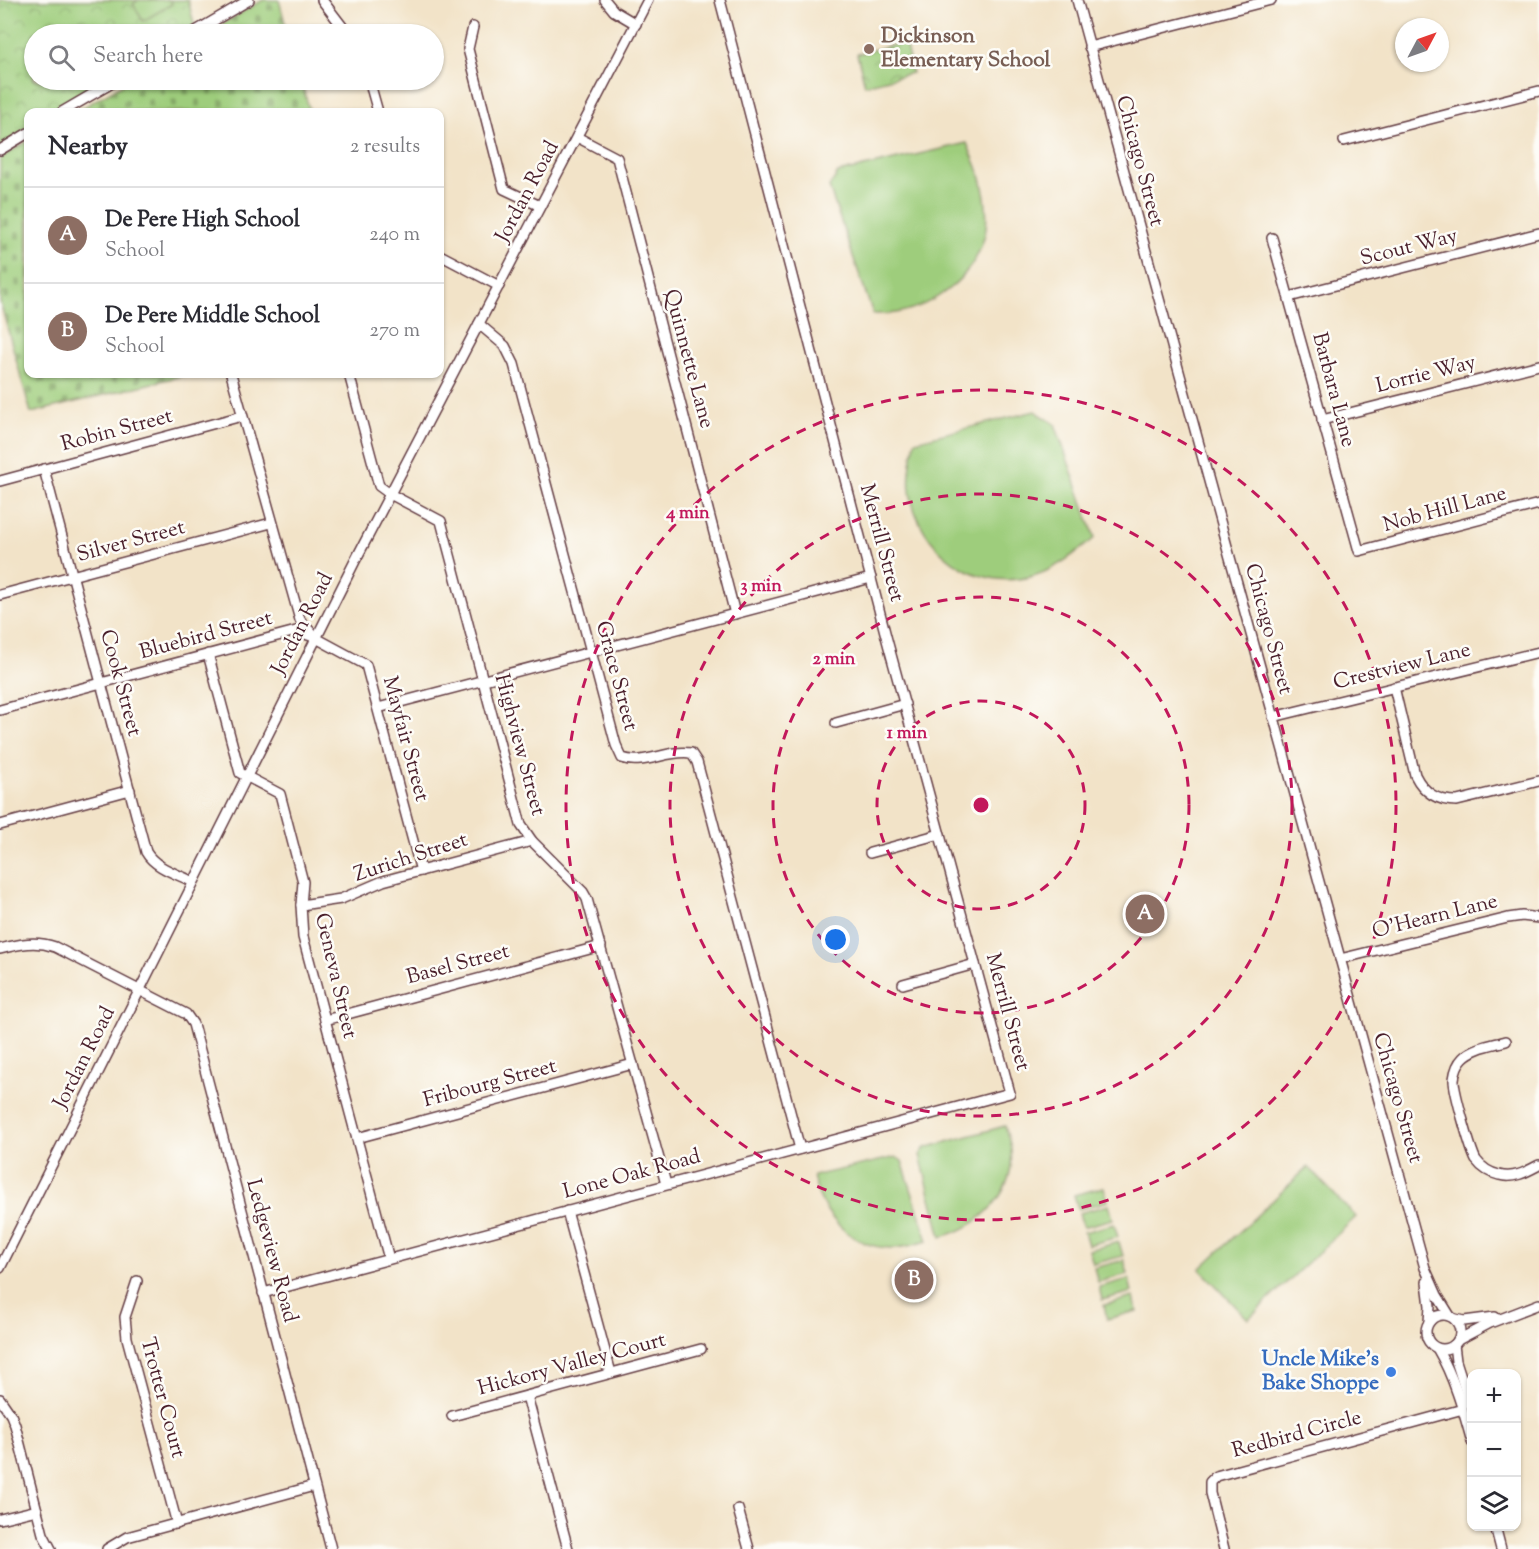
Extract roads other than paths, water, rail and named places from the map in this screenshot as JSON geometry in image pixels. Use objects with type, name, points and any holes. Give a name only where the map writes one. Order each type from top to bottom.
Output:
[{"type":"street","points":[[208,24],[249,0]]},
{"type":"street","points":[[322,0],[340,24]]},
{"type":"street","points":[[605,0],[614,11],[636,24]]},
{"type":"street","name":"Jordan Road","points":[[0,1268],[316,638],[648,0]]},
{"type":"street","name":"Merrill Street","points":[[720,0],[871,578],[1010,1093]]},
{"type":"street","name":"Chicago Street","points":[[1077,0],[1425,1268],[1430,1306],[1429,1322]]},
{"type":"street","points":[[1089,47],[1271,0]]},
{"type":"street","points":[[473,27],[468,49],[504,189],[540,206]]},
{"type":"street","points":[[69,108],[100,90]]},
{"type":"street","points":[[372,90],[377,108]]},
{"type":"street","points":[[1344,141],[1539,91]]},
{"type":"street","points":[[0,150],[24,135]]},
{"type":"street","name":"Quinnette Lane","points":[[577,137],[617,158],[735,614]]},
{"type":"street","name":"Scout Way","points":[[1289,297],[1539,233]]},
{"type":"street","name":"Barbara Lane","points":[[1272,238],[1359,551]]},
{"type":"street","points":[[444,257],[499,286]]},
{"type":"street","name":"Grace Street","points":[[479,324],[505,346],[514,364],[590,652],[616,745],[622,758],[631,761],[681,751],[691,753],[697,762],[800,1149]]},
{"type":"street","name":"Lorrie Way","points":[[1322,420],[1539,365]]},
{"type":"street","name":"Mayfair Street","points":[[232,378],[300,621],[316,638],[366,665],[421,871]]},
{"type":"street","points":[[350,378],[379,486],[390,495]]},
{"type":"street","name":"Robin Street","points":[[0,481],[242,416]]},
{"type":"street","name":"Cook Street","points":[[44,469],[150,858],[193,882]]},
{"type":"street","name":"Highview Street","points":[[390,495],[441,521],[521,825],[532,841],[583,892],[590,906],[666,1184]]},
{"type":"street","name":"Nob Hill Lane","points":[[1359,551],[1539,504]]},
{"type":"street","name":"Silver Street","points":[[0,596],[271,523]]},
{"type":"street","points":[[378,708],[871,578]]},
{"type":"street","name":"Bluebird Street","points":[[0,710],[296,631],[316,638]]},
{"type":"street","name":"Crestview Lane","points":[[1273,717],[1539,652]]},
{"type":"street","points":[[208,654],[240,773],[246,777]]},
{"type":"street","points":[[1394,687],[1415,775],[1423,789],[1430,794],[1440,799],[1457,801],[1539,781]]},
{"type":"street","points":[[836,723],[905,704]]},
{"type":"street","name":"Geneva Street","points":[[246,777],[280,794],[303,882],[301,905],[303,937],[389,1258]]},
{"type":"street","points":[[0,825],[130,790]]},
{"type":"street","points":[[870,853],[940,834]]},
{"type":"street","name":"Zurich Street","points":[[301,905],[341,899],[383,881],[532,841]]},
{"type":"street","name":"O'Hearn Lane","points":[[1340,959],[1509,918],[1521,916],[1539,918]]},
{"type":"street","name":"Ledgeview Road","points":[[0,949],[28,942],[45,944],[186,1014],[193,1024],[331,1549]]},
{"type":"street","name":"Basel Street","points":[[325,1020],[601,946]]},
{"type":"street","points":[[903,984],[975,964]]},
{"type":"street","points":[[1506,1041],[1477,1049],[1464,1057],[1456,1070],[1454,1084],[1473,1152],[1482,1167],[1497,1175],[1509,1176],[1518,1175],[1539,1165]]},
{"type":"street","name":"Fribourg Street","points":[[357,1138],[633,1064]]},
{"type":"street","name":"Lone Oak Road","points":[[263,1293],[1010,1093]]},
{"type":"street","points":[[567,1211],[611,1373]]},
{"type":"street","name":"Chicago Street","points":[[1425,1268],[1437,1295],[1453,1318]]},
{"type":"street","name":"Trotter Court","points":[[137,1281],[125,1317],[127,1338],[177,1524]]},
{"type":"street","points":[[1437,1348],[1446,1349],[1512,1314],[1539,1304]]},
{"type":"street","points":[[1467,1426],[1446,1364],[1426,1335],[1429,1322],[1436,1316],[1478,1320],[1512,1314]]},
{"type":"street","points":[[1453,1318],[1460,1329],[1456,1343],[1456,1361],[1466,1392],[1462,1409]]},
{"type":"street","name":"Hickory Valley Court","points":[[452,1416],[701,1349]]},
{"type":"street","points":[[527,1396],[568,1549]]},
{"type":"street","points":[[0,1399],[15,1425],[43,1534],[51,1549]]},
{"type":"street","name":"Redbird Circle","points":[[1224,1549],[1209,1493],[1210,1482],[1216,1476],[1462,1409]]},
{"type":"street","points":[[107,1549],[127,1537],[314,1486]]},
{"type":"street","points":[[738,1509],[748,1549]]},
{"type":"street","points":[[0,1519],[37,1510]]},
{"type":"street","points":[[1496,1531],[1501,1549]]},
{"type":"place","name":"Dickinson Elementary School","points":[[869,49]]},
{"type":"place","name":"De Pere High School","points":[[1145,914]]},
{"type":"place","name":"De Pere Middle School","points":[[914,1280]]},
{"type":"place","name":"Uncle Mike's Bake Shoppe","points":[[1391,1372]]}]
